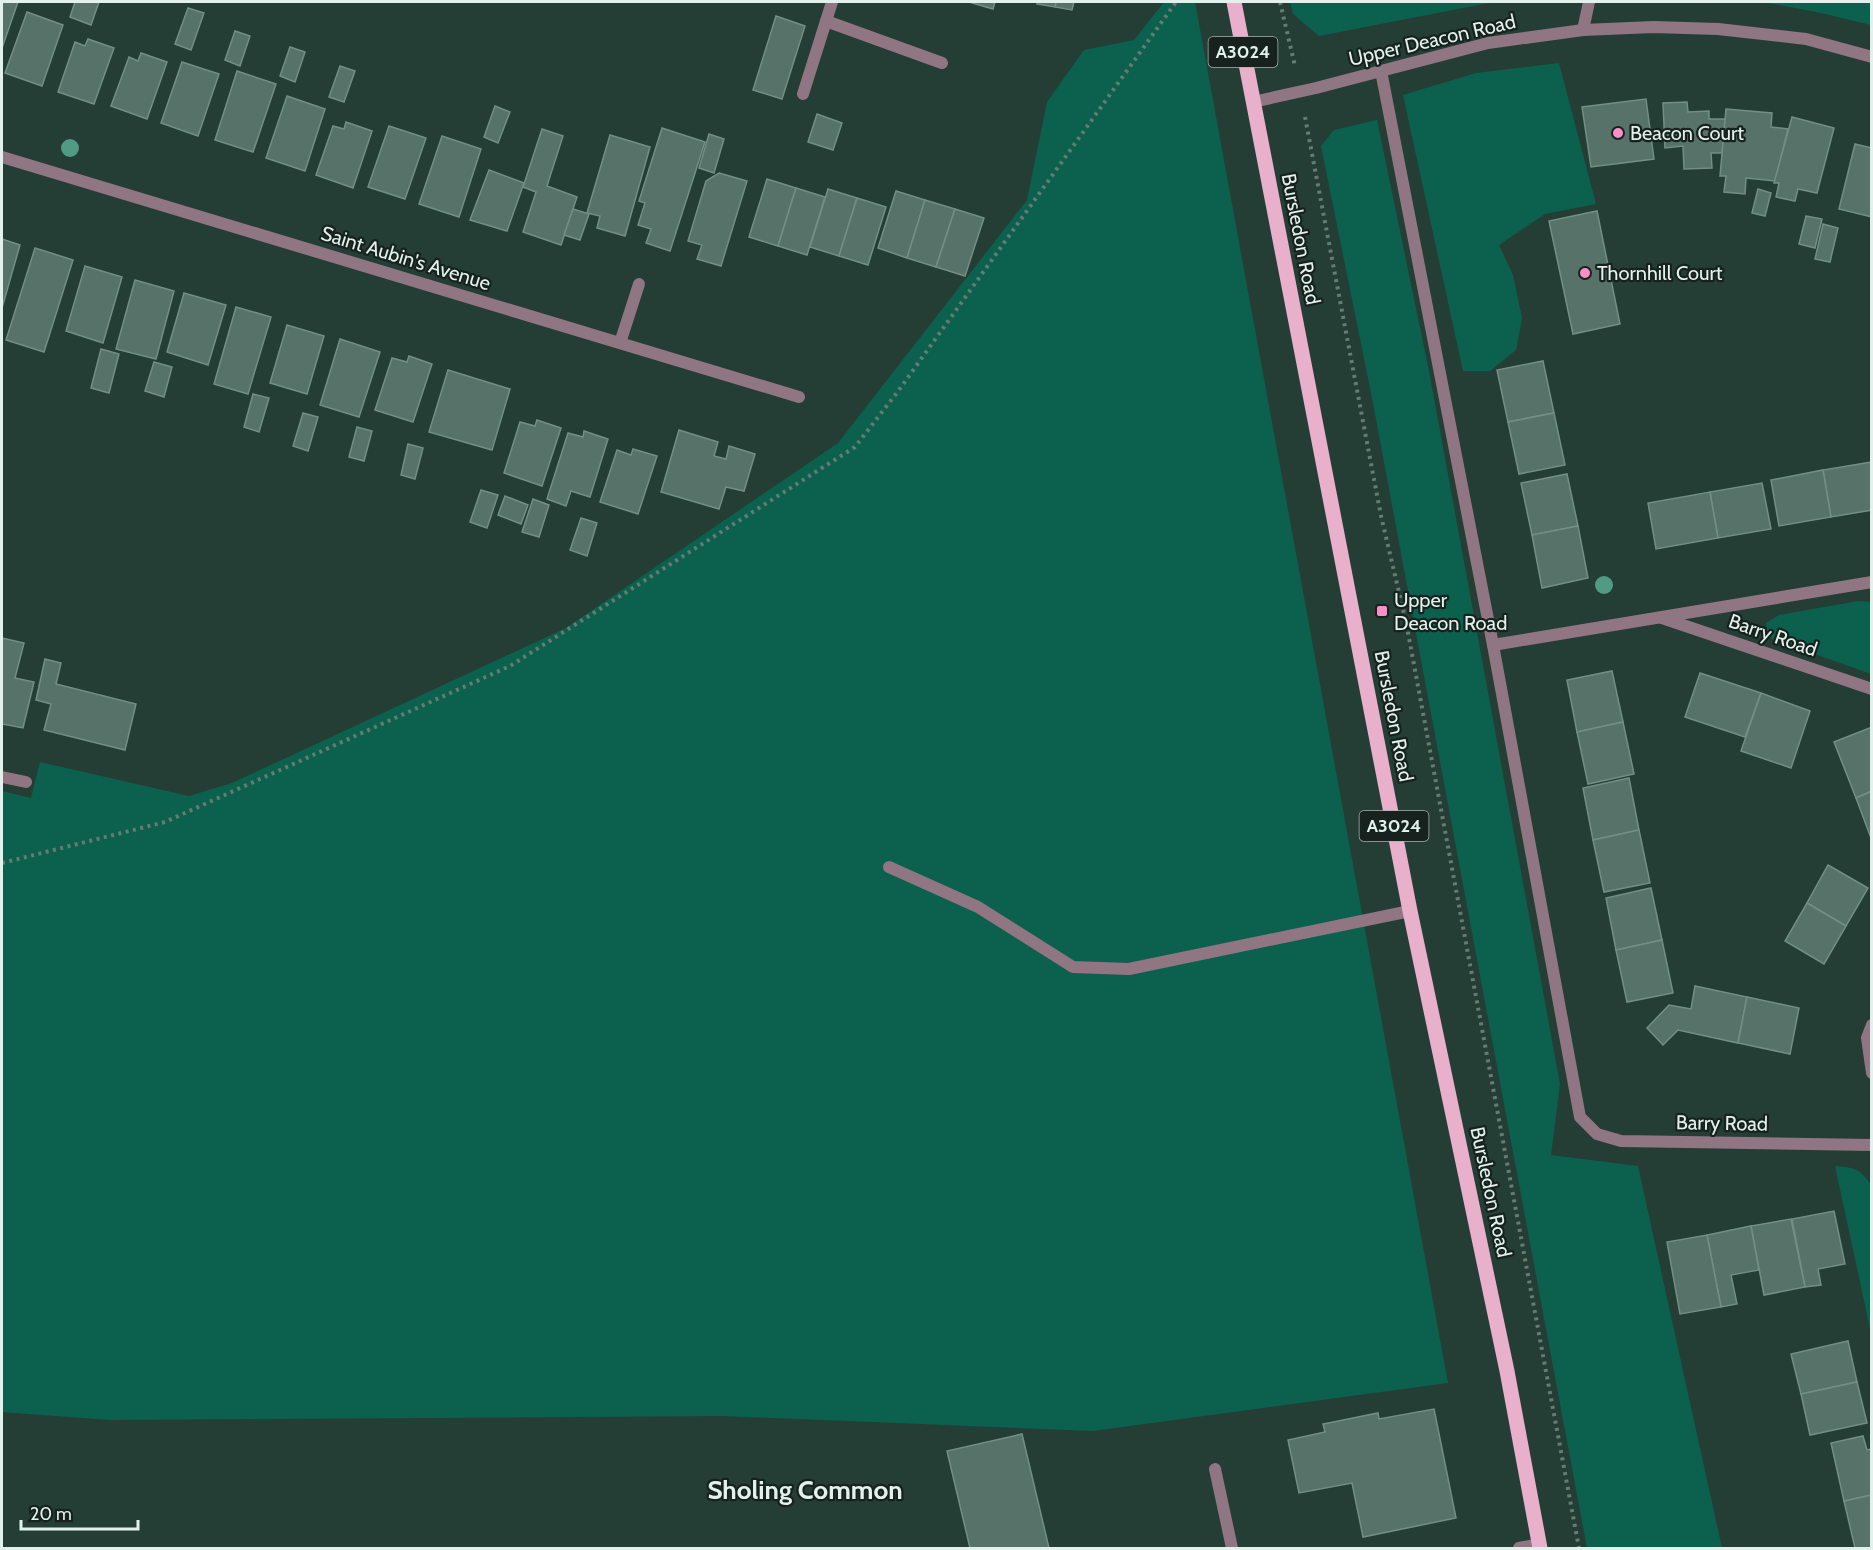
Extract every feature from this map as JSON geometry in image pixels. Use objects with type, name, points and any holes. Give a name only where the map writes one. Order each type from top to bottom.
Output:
[{"type":"main road","name":"Bursledon Road","points":[[1234,2],[1410,911],[1507,1371],[1540,1546]]},
{"type":"street","points":[[803,94],[832,2]]},
{"type":"street","points":[[1583,30],[1589,2]]},
{"type":"street","points":[[826,21],[942,63]]},
{"type":"street","name":"Upper Deacon Road","points":[[1253,102],[1488,43],[1583,30],[1653,27],[1718,29],[1806,39],[1872,57]]},
{"type":"street","points":[[1381,71],[1494,645]]},
{"type":"street","name":"Saint Aubin's Avenue","points":[[2,157],[799,397]]},
{"type":"street","points":[[620,343],[639,284]]},
{"type":"street","name":"Barry Road","points":[[1872,582],[1494,645],[1580,1117],[1597,1134],[1622,1142],[1872,1145]]},
{"type":"street","name":"Barry Road","points":[[1661,617],[1872,689]]},
{"type":"street","points":[[2,777],[26,782]]},
{"type":"street","points":[[889,867],[978,907],[1073,967],[1129,969],[1410,911]]},
{"type":"street","points":[[1872,1024],[1869,1039],[1872,1073]]},
{"type":"street","points":[[1215,1469],[1232,1548]]},
{"type":"street","name":"Bursledon Road","points":[[1519,1548],[1540,1546]]},
{"type":"path","points":[[2,863],[165,822],[510,666],[855,447],[899,390],[1176,2]]},
{"type":"path","points":[[1280,2],[1285,22]]},
{"type":"path","points":[[1310,147],[1381,516],[1406,622],[1579,1548]]},
{"type":"green space","points":[[1164,2],[1195,2],[1448,1383],[1093,1431],[722,1416],[110,1420],[2,1412],[2,791],[31,798],[40,762],[189,796],[232,783],[566,628],[838,443],[1027,200],[1047,102],[1084,50],[1134,40]]},
{"type":"green space","points":[[1290,2],[1494,2],[1319,36],[1293,14]]},
{"type":"green space","points":[[1763,2],[1871,2],[1871,25],[1821,13]]},
{"type":"green space","points":[[1559,63],[1596,204],[1545,214],[1499,245],[1513,275],[1522,318],[1516,350],[1490,371],[1463,371],[1403,95],[1476,73]]},
{"type":"green space","points":[[1377,120],[1429,371],[1560,1084],[1551,1155],[1638,1166],[1722,1548],[1587,1548],[1373,403],[1321,146],[1334,130]]},
{"type":"green space","points":[[1858,601],[1871,602],[1871,674],[1772,639],[1767,631],[1766,623],[1779,615]]},
{"type":"green space","points":[[1835,1166],[1856,1170],[1864,1175],[1871,1185],[1871,1333]]},
{"type":"building","points":[[2,2],[18,2],[2,48]]},
{"type":"building","points":[[75,2],[99,2],[91,25],[70,17]]},
{"type":"building","points":[[969,2],[995,2],[993,9]]},
{"type":"building","points":[[1038,2],[1056,2],[1055,7],[1037,4]]},
{"type":"building","points":[[1056,2],[1074,2],[1072,10],[1055,7]]},
{"type":"building","points":[[188,8],[204,13],[191,50],[175,44]]},
{"type":"building","points":[[27,12],[63,25],[42,86],[5,73]]},
{"type":"building","points":[[776,16],[805,26],[782,99],[753,90]]},
{"type":"building","points":[[235,31],[250,36],[240,66],[225,60]]},
{"type":"building","points":[[88,39],[114,48],[94,104],[58,92],[75,42],[85,46]]},
{"type":"building","points":[[290,47],[305,52],[295,82],[280,76]]},
{"type":"building","points":[[141,53],[167,62],[147,119],[111,106],[129,57],[138,61]]},
{"type":"building","points":[[182,62],[219,74],[198,136],[161,123]]},
{"type":"building","points":[[340,66],[355,71],[344,102],[329,97]]},
{"type":"building","points":[[237,71],[276,84],[253,152],[215,140]]},
{"type":"building","points":[[287,96],[325,109],[305,171],[266,158]]},
{"type":"building","name":"Beacon Court","points":[[1646,99],[1654,159],[1591,167],[1582,107]]},
{"type":"building","points":[[1687,102],[1688,112],[1709,111],[1709,119],[1725,119],[1722,153],[1711,153],[1712,168],[1684,169],[1683,146],[1665,148],[1663,103]]},
{"type":"building","points":[[495,106],[510,112],[498,143],[484,137]]},
{"type":"building","points":[[1726,109],[1772,113],[1771,127],[1788,129],[1775,181],[1746,178],[1745,194],[1724,192],[1726,176],[1720,176]]},
{"type":"building","points":[[817,114],[842,123],[833,150],[808,142]]},
{"type":"building","points":[[1792,117],[1834,128],[1817,193],[1798,189],[1795,201],[1776,197],[1779,183],[1774,183]]},
{"type":"building","points":[[346,122],[372,131],[353,188],[316,175],[333,126],[344,129]]},
{"type":"building","points":[[389,126],[426,138],[405,199],[368,187]]},
{"type":"building","points":[[662,128],[705,142],[670,251],[646,243],[651,229],[638,225],[645,203],[639,201]]},
{"type":"building","points":[[542,129],[563,136],[547,186],[577,197],[561,245],[523,232],[536,192],[523,187]]},
{"type":"building","points":[[709,134],[724,139],[714,173],[699,168]]},
{"type":"building","points":[[610,135],[650,147],[625,236],[597,228],[600,216],[587,213]]},
{"type":"building","points":[[442,136],[481,149],[459,217],[419,204]]},
{"type":"building","points":[[1855,144],[1872,148],[1872,217],[1839,209]]},
{"type":"building","points":[[489,170],[524,183],[507,231],[470,220]]},
{"type":"building","points":[[719,173],[747,181],[721,266],[697,259],[702,245],[688,241],[706,181]]},
{"type":"building","points":[[767,179],[796,188],[778,246],[749,237]]},
{"type":"building","points":[[796,188],[825,197],[807,255],[778,246]]},
{"type":"building","points":[[828,189],[857,198],[839,256],[810,247]]},
{"type":"building","points":[[1758,189],[1771,193],[1765,216],[1752,213]]},
{"type":"building","points":[[896,191],[925,200],[907,258],[878,248]]},
{"type":"building","points":[[857,198],[886,207],[868,265],[839,256]]},
{"type":"building","points":[[925,200],[955,209],[936,267],[907,258]]},
{"type":"building","points":[[573,209],[589,214],[580,240],[564,235]]},
{"type":"building","points":[[955,209],[984,218],[965,276],[936,267]]},
{"type":"building","name":"Thornhill Court","points":[[1597,211],[1620,324],[1573,334],[1549,221]]},
{"type":"building","points":[[1806,216],[1822,219],[1815,248],[1799,244]]},
{"type":"building","points":[[1823,224],[1838,228],[1830,262],[1815,259]]},
{"type":"building","points":[[2,239],[20,245],[2,308]]},
{"type":"building","points":[[35,248],[73,260],[44,352],[6,340]]},
{"type":"building","points":[[85,266],[122,277],[103,343],[66,331]]},
{"type":"building","points":[[135,280],[174,291],[156,359],[116,349]]},
{"type":"building","points":[[184,293],[226,305],[208,365],[167,352]]},
{"type":"building","points":[[236,307],[271,317],[248,394],[214,384]]},
{"type":"building","points":[[287,325],[324,336],[307,394],[270,383]]},
{"type":"building","points":[[340,339],[380,352],[359,417],[320,405]]},
{"type":"building","points":[[101,349],[119,354],[109,393],[91,388]]},
{"type":"building","points":[[409,356],[432,364],[413,422],[375,410],[392,358],[407,362]]},
{"type":"building","points":[[1543,361],[1554,413],[1508,422],[1497,370]]},
{"type":"building","points":[[154,362],[172,367],[164,397],[145,391]]},
{"type":"building","points":[[448,370],[510,389],[492,450],[429,432]]},
{"type":"building","points":[[253,394],[269,398],[259,432],[244,427]]},
{"type":"building","points":[[303,413],[318,417],[308,451],[293,446]]},
{"type":"building","points":[[1554,413],[1565,465],[1519,474],[1508,422]]},
{"type":"building","points":[[537,420],[561,428],[542,486],[504,473],[520,422],[535,426]]},
{"type":"building","points":[[357,427],[372,431],[364,461],[349,457]]},
{"type":"building","points":[[679,430],[718,442],[714,456],[726,459],[729,446],[755,454],[744,491],[726,487],[719,509],[661,492]]},
{"type":"building","points":[[584,431],[608,439],[590,497],[571,491],[566,506],[547,499],[568,433],[583,437]]},
{"type":"building","points":[[408,444],[423,448],[415,479],[401,475]]},
{"type":"building","points":[[633,449],[657,456],[638,514],[600,502],[617,450],[631,455]]},
{"type":"building","points":[[1872,462],[1872,510],[1831,517],[1823,470]]},
{"type":"building","points":[[1823,470],[1831,517],[1779,526],[1771,480]]},
{"type":"building","points":[[1567,474],[1578,526],[1532,535],[1521,483]]},
{"type":"building","points":[[1762,483],[1771,529],[1718,538],[1710,492]]},
{"type":"building","points":[[481,490],[498,495],[487,528],[470,522]]},
{"type":"building","points":[[1710,492],[1718,538],[1656,549],[1648,503]]},
{"type":"building","points":[[505,496],[528,505],[521,524],[498,515]]},
{"type":"building","points":[[533,499],[549,505],[539,537],[522,532]]},
{"type":"building","points":[[581,518],[597,523],[587,556],[570,550]]},
{"type":"building","points":[[1578,526],[1588,578],[1542,588],[1532,535]]},
{"type":"building","points":[[2,638],[24,643],[15,678],[34,682],[23,728],[2,724]]},
{"type":"building","points":[[45,659],[61,663],[56,684],[136,704],[125,750],[44,730],[51,704],[36,700]]},
{"type":"building","points":[[1612,671],[1623,722],[1577,732],[1567,680]]},
{"type":"building","points":[[1700,673],[1761,693],[1745,737],[1685,717]]},
{"type":"building","points":[[1761,693],[1810,711],[1791,768],[1741,751]]},
{"type":"building","points":[[1623,722],[1634,774],[1588,784],[1577,732]]},
{"type":"building","points":[[1872,727],[1872,791],[1856,798],[1834,742]]},
{"type":"building","points":[[1629,778],[1639,830],[1593,840],[1583,788]]},
{"type":"building","points":[[1872,791],[1872,838],[1871,838],[1856,798]]},
{"type":"building","points":[[1639,830],[1650,883],[1604,892],[1593,840]]},
{"type":"building","points":[[1828,865],[1868,888],[1846,926],[1807,903]]},
{"type":"building","points":[[1651,888],[1662,940],[1616,950],[1606,898]]},
{"type":"building","points":[[1807,903],[1846,926],[1824,964],[1785,941]]},
{"type":"building","points":[[1662,940],[1673,993],[1627,1002],[1616,950]]},
{"type":"building","points":[[1695,986],[1747,997],[1738,1043],[1678,1030],[1663,1045],[1647,1028],[1669,1005],[1691,1009]]},
{"type":"building","points":[[1747,997],[1799,1008],[1790,1054],[1738,1043]]},
{"type":"building","points":[[1834,1211],[1845,1264],[1818,1269],[1821,1285],[1805,1287],[1792,1219]]},
{"type":"building","points":[[1791,1219],[1805,1287],[1764,1295],[1751,1226]]},
{"type":"building","points":[[1751,1226],[1759,1270],[1731,1275],[1737,1304],[1721,1307],[1707,1235]]},
{"type":"building","points":[[1707,1235],[1721,1307],[1680,1314],[1667,1242]]},
{"type":"building","points":[[1848,1341],[1857,1382],[1801,1394],[1791,1354]]},
{"type":"building","points":[[1857,1382],[1867,1423],[1810,1435],[1801,1394]]},
{"type":"building","points":[[1434,1409],[1456,1518],[1363,1537],[1352,1483],[1299,1493],[1288,1440],[1325,1432],[1323,1424],[1378,1413],[1379,1419]]},
{"type":"building","points":[[1022,1434],[1049,1548],[970,1548],[947,1451]]},
{"type":"building","points":[[1863,1436],[1867,1450],[1872,1449],[1872,1495],[1844,1501],[1831,1443]]},
{"type":"building","points":[[1872,1495],[1872,1548],[1855,1548],[1844,1501]]},
{"type":"place","name":"Beacon Court","points":[[1618,133]]},
{"type":"place","name":"Thornhill Court","points":[[1585,273]]},
{"type":"place","name":"Upper Deacon Road","points":[[1382,611]]},
{"type":"district","name":"Sholing Common","points":[[805,1490]]}]
